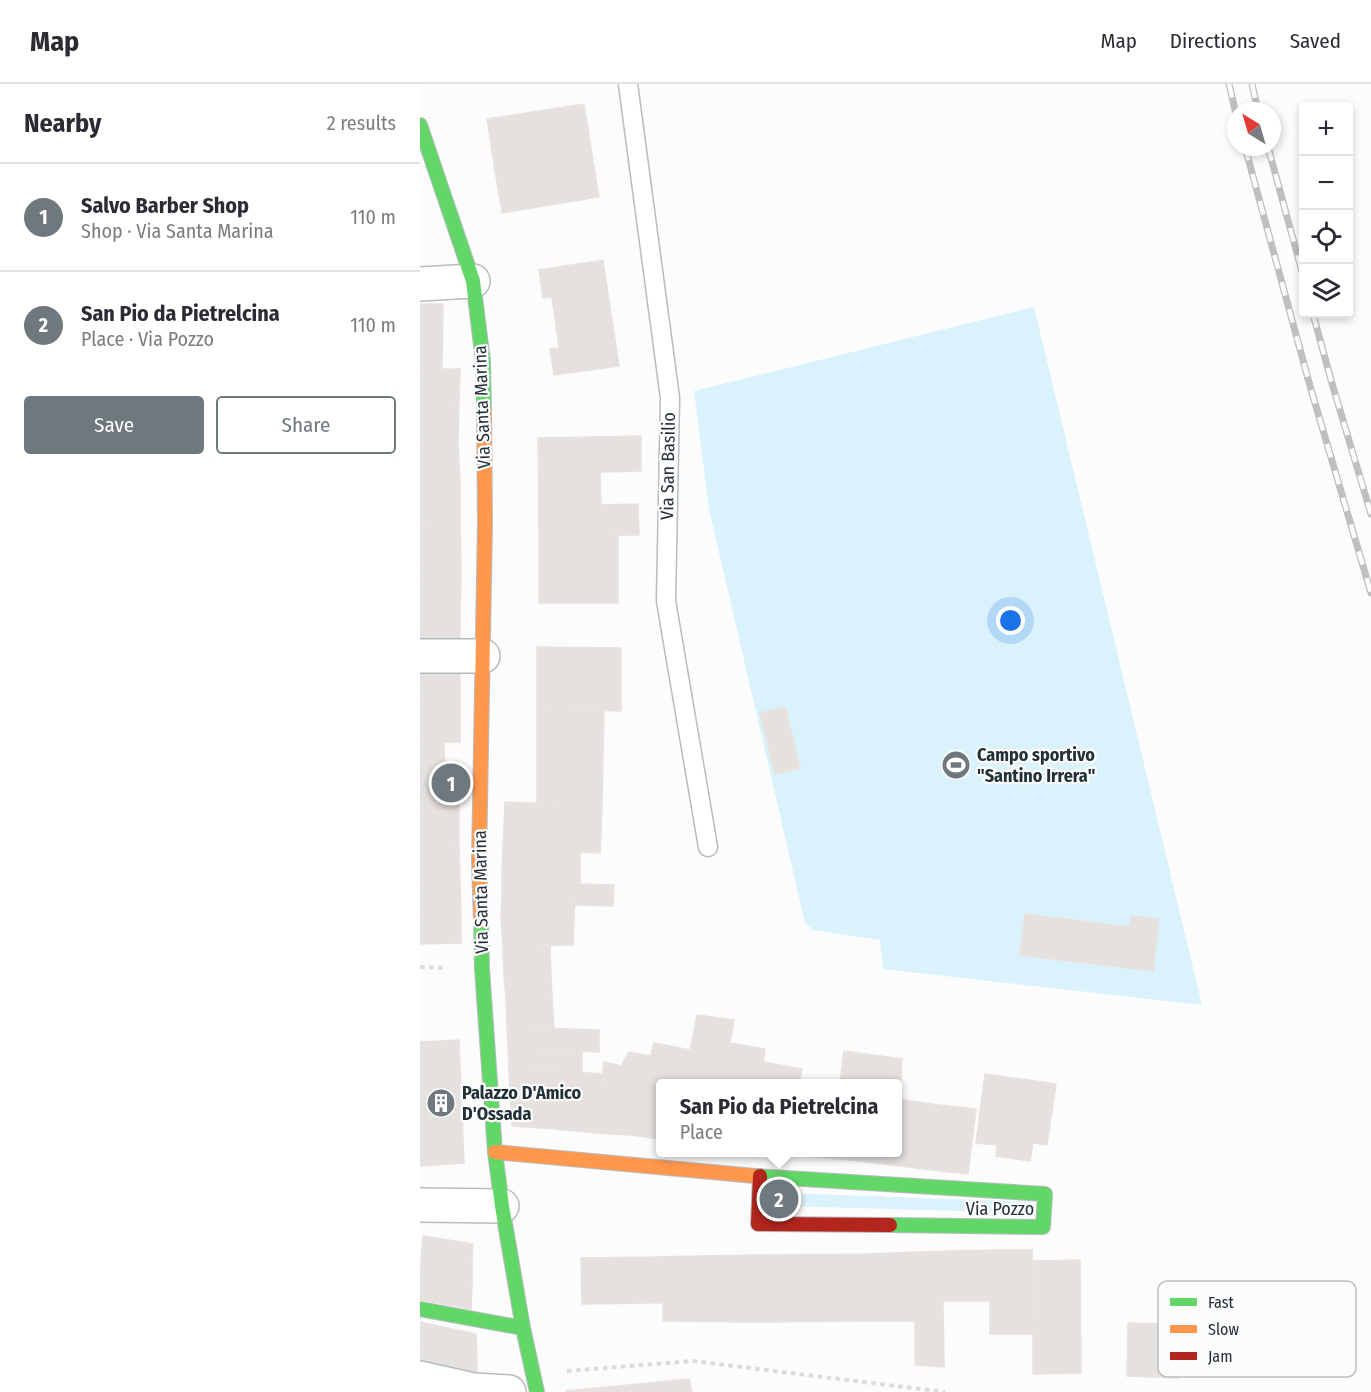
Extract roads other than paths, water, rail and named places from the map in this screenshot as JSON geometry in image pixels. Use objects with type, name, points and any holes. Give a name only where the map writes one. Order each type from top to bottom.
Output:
[{"type":"street","name":"Via Santa Marina","points":[[420,125],[473,281],[483,361],[485,522],[479,861],[482,969],[495,1152],[502,1206],[524,1328],[521,1384],[537,1392]]},
{"type":"street","points":[[420,284],[473,281]]},
{"type":"street","points":[[420,656],[483,656]]},
{"type":"street","name":"Via Pozzo","points":[[495,1152],[760,1176],[1045,1194],[1043,1227],[758,1224],[760,1176]]},
{"type":"street","points":[[420,1205],[502,1206]]},
{"type":"street","points":[[420,1309],[524,1328]]},
{"type":"street","points":[[420,1378],[474,1390],[521,1384]]},
{"type":"lane","name":"Via San Basilio","points":[[628,84],[670,398],[666,601],[708,848]]},
{"type":"railway","points":[[1229,84],[1233,102]]},
{"type":"railway","points":[[1252,84],[1256,102]]},
{"type":"railway","points":[[1247,156],[1310,386],[1371,593]]},
{"type":"railway","points":[[1270,156],[1300,264]]},
{"type":"railway","points":[[1314,318],[1371,514]]},
{"type":"place","name":"Campo sportivo \"Santino Irrera\"","points":[[956,765]]},
{"type":"place","name":"Salvo Barber Shop","points":[[451,783]]},
{"type":"place","name":"Palazzo D'Amico D'Ossada","points":[[441,1103]]},
{"type":"place","name":"San Pio da Pietrelcina","points":[[779,1199]]}]
